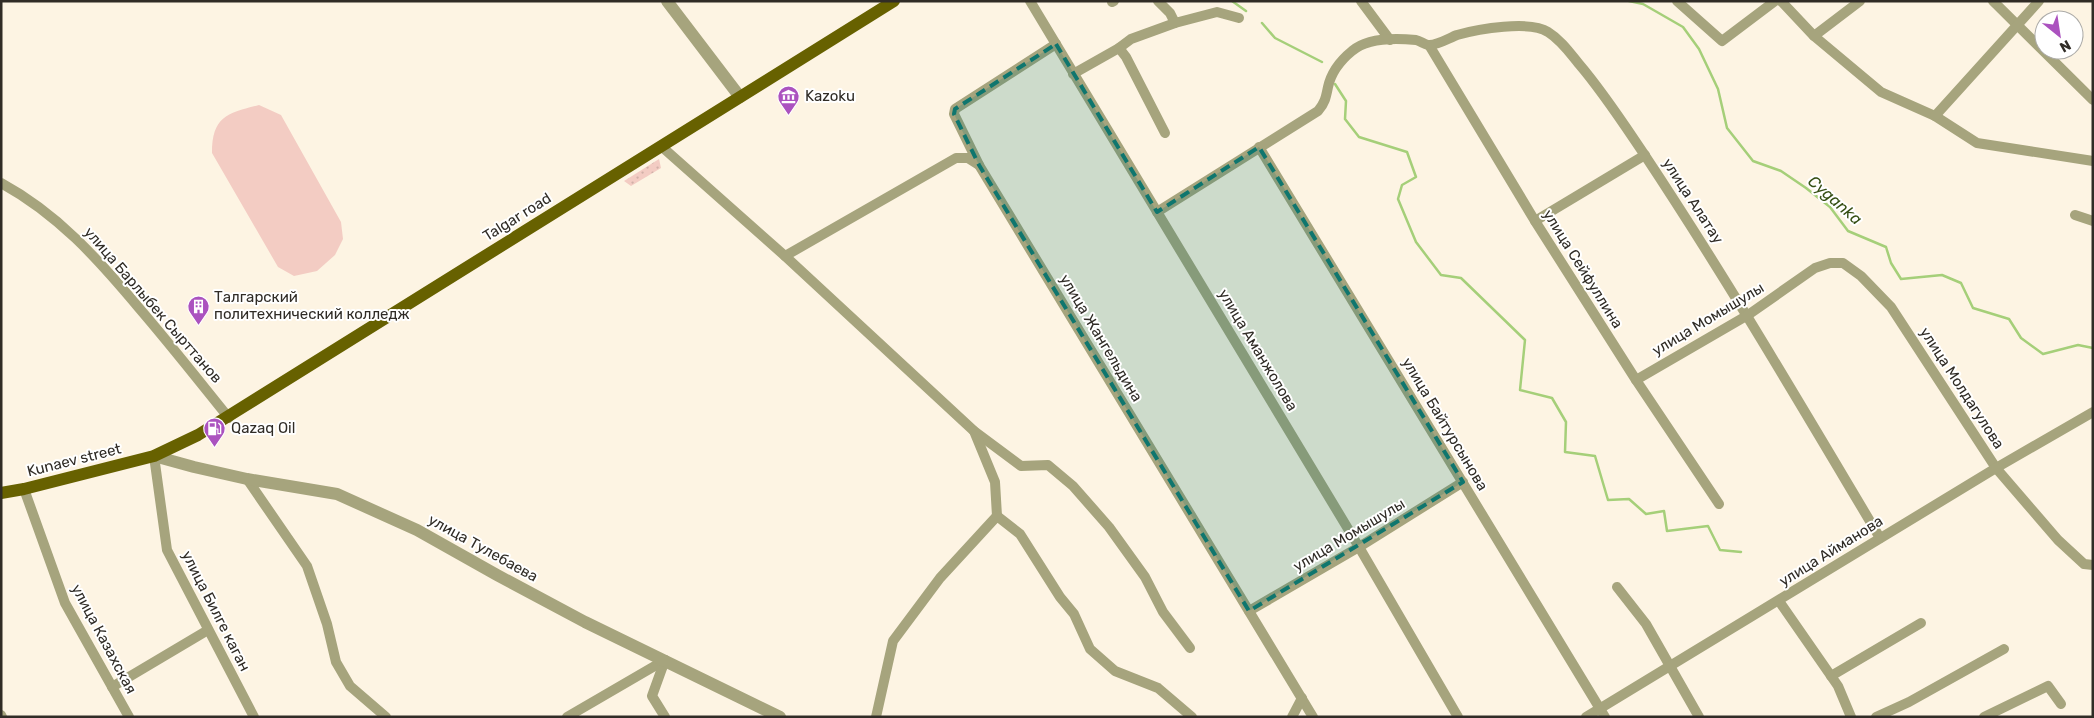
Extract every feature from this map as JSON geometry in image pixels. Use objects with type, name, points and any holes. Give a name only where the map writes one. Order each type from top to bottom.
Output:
[{"type":"main road","name":"Talgar road","points":[[154,456],[229,418],[894,1]]},
{"type":"main road","name":"Kunaev street","points":[[1,493],[24,489],[154,456]]},
{"type":"street","points":[[667,1],[740,97]]},
{"type":"street","name":"улица Аманжолова","points":[[1030,1],[1359,548],[1458,717]]},
{"type":"street","points":[[1158,1],[1170,12],[1175,23]]},
{"type":"street","points":[[1361,1],[1390,40]]},
{"type":"street","points":[[1677,1],[1722,41],[1775,1]]},
{"type":"street","points":[[1781,1],[1814,36],[1881,92],[1935,116],[1977,143],[2093,162]]},
{"type":"street","points":[[1814,36],[1860,1]]},
{"type":"street","points":[[1993,1],[2093,100]]},
{"type":"street","points":[[1935,116],[2039,1]]},
{"type":"street","points":[[1073,74],[1119,48],[1131,39],[1175,23],[1217,12],[1239,18]]},
{"type":"street","name":"улица Алатау","points":[[1429,45],[1488,28],[1508,26],[1537,28],[1546,31],[1564,46],[1616,111],[1748,315],[1880,538]]},
{"type":"street","points":[[1157,212],[1318,111],[1324,104],[1336,68],[1352,51],[1364,43],[1380,40],[1415,40],[1429,45]]},
{"type":"street","name":"улица Жангельдина","points":[[1056,44],[955,109],[954,114],[979,166],[1313,717]]},
{"type":"street","name":"улица Сейфуллина","points":[[1429,45],[1535,221],[1636,380],[1719,504]]},
{"type":"street","points":[[1119,48],[1126,57],[1165,133]]},
{"type":"street","points":[[661,146],[785,256],[974,431],[1021,466],[1048,465],[1073,486],[1109,527],[1145,578],[1163,612],[1190,648]]},
{"type":"street","name":"улица Байтурсынова","points":[[1259,147],[1602,713]]},
{"type":"street","points":[[1535,221],[1645,155]]},
{"type":"street","points":[[785,256],[956,158],[968,158],[979,166]]},
{"type":"street","name":"улица Барлыбек Сырттанов","points":[[1,183],[54,218],[82,243],[165,339],[229,418]]},
{"type":"street","points":[[2075,215],[2093,221]]},
{"type":"street","name":"улица Молдагулова","points":[[1794,282],[1815,268],[1830,263],[1843,263],[1862,276],[1891,307],[1996,468],[2064,546],[2084,564],[2093,565]]},
{"type":"street","name":"улица Момышулы","points":[[1636,380],[1748,315],[1794,282]]},
{"type":"street","name":"улица Айманова","points":[[1586,717],[1602,713],[1669,666],[1996,468],[2093,412]]},
{"type":"street","points":[[876,717],[893,641],[940,578],[997,516],[995,482],[974,431]]},
{"type":"street","name":"улица Тулебаева","points":[[154,456],[247,479],[338,494],[417,530],[585,622],[780,717]]},
{"type":"street","name":"улица Билге каган","points":[[154,456],[167,550],[254,717]]},
{"type":"street","points":[[247,479],[307,566],[327,624],[336,662],[350,686],[386,717]]},
{"type":"street","name":"улица Момышулы","points":[[1249,611],[1359,548],[1463,482]]},
{"type":"street","name":"улица Казахская","points":[[24,489],[65,603],[129,717]]},
{"type":"street","points":[[997,516],[1020,534],[1060,597],[1074,614],[1090,649],[1115,671],[1158,688],[1192,717]]},
{"type":"street","points":[[1617,587],[1646,624],[1699,717]]},
{"type":"street","points":[[1779,601],[1838,686],[1851,717]]},
{"type":"street","points":[[1831,676],[1920,623]]},
{"type":"street","points":[[112,687],[208,630]]},
{"type":"street","points":[[1876,717],[1909,702],[2004,649]]},
{"type":"street","points":[[567,717],[665,660]]},
{"type":"street","points":[[665,660],[652,696],[665,717]]},
{"type":"street","points":[[1984,717],[2048,686],[2061,704]]},
{"type":"street","points":[[1292,717],[1302,698]]},
{"type":"highlighted area","points":[[1056,44],[1157,212],[1259,147],[1463,482],[1249,611],[979,165],[954,114],[955,109]]},
{"type":"shaded area","points":[[259,105],[281,115],[341,222],[343,239],[335,255],[317,271],[294,276],[278,267],[212,153],[215,131],[224,118]]},
{"type":"shaded area","points":[[659,159],[661,168],[631,186],[624,181]]},
{"type":"waterway","points":[[1232,1],[1246,11]]},
{"type":"waterway","name":"Cyganka","points":[[1629,1],[1643,4],[1683,27],[1699,49],[1718,89],[1727,128],[1753,161],[1781,171],[1806,188],[1830,207],[1848,231],[1886,247],[1891,263],[1901,279],[1942,275],[1961,283],[1973,308],[2009,319],[2021,338],[2043,354],[2078,345],[2093,348]]},
{"type":"waterway","points":[[1262,23],[1275,38],[1322,62]]},
{"type":"waterway","points":[[1335,84],[1346,101],[1345,119],[1359,137],[1407,152],[1416,177],[1402,185],[1398,199],[1416,242],[1441,275],[1461,278],[1525,340],[1520,390],[1552,398],[1566,422],[1565,452],[1595,456],[1608,500],[1629,499],[1646,514],[1664,511],[1667,531],[1708,526],[1720,550],[1741,552]]},
{"type":"place","name":"Kazoku","points":[[789,115]]},
{"type":"place","name":"Талгарский политехнический колледж","points":[[198,325]]},
{"type":"place","name":"Qazaq Oil","points":[[215,447]]}]
